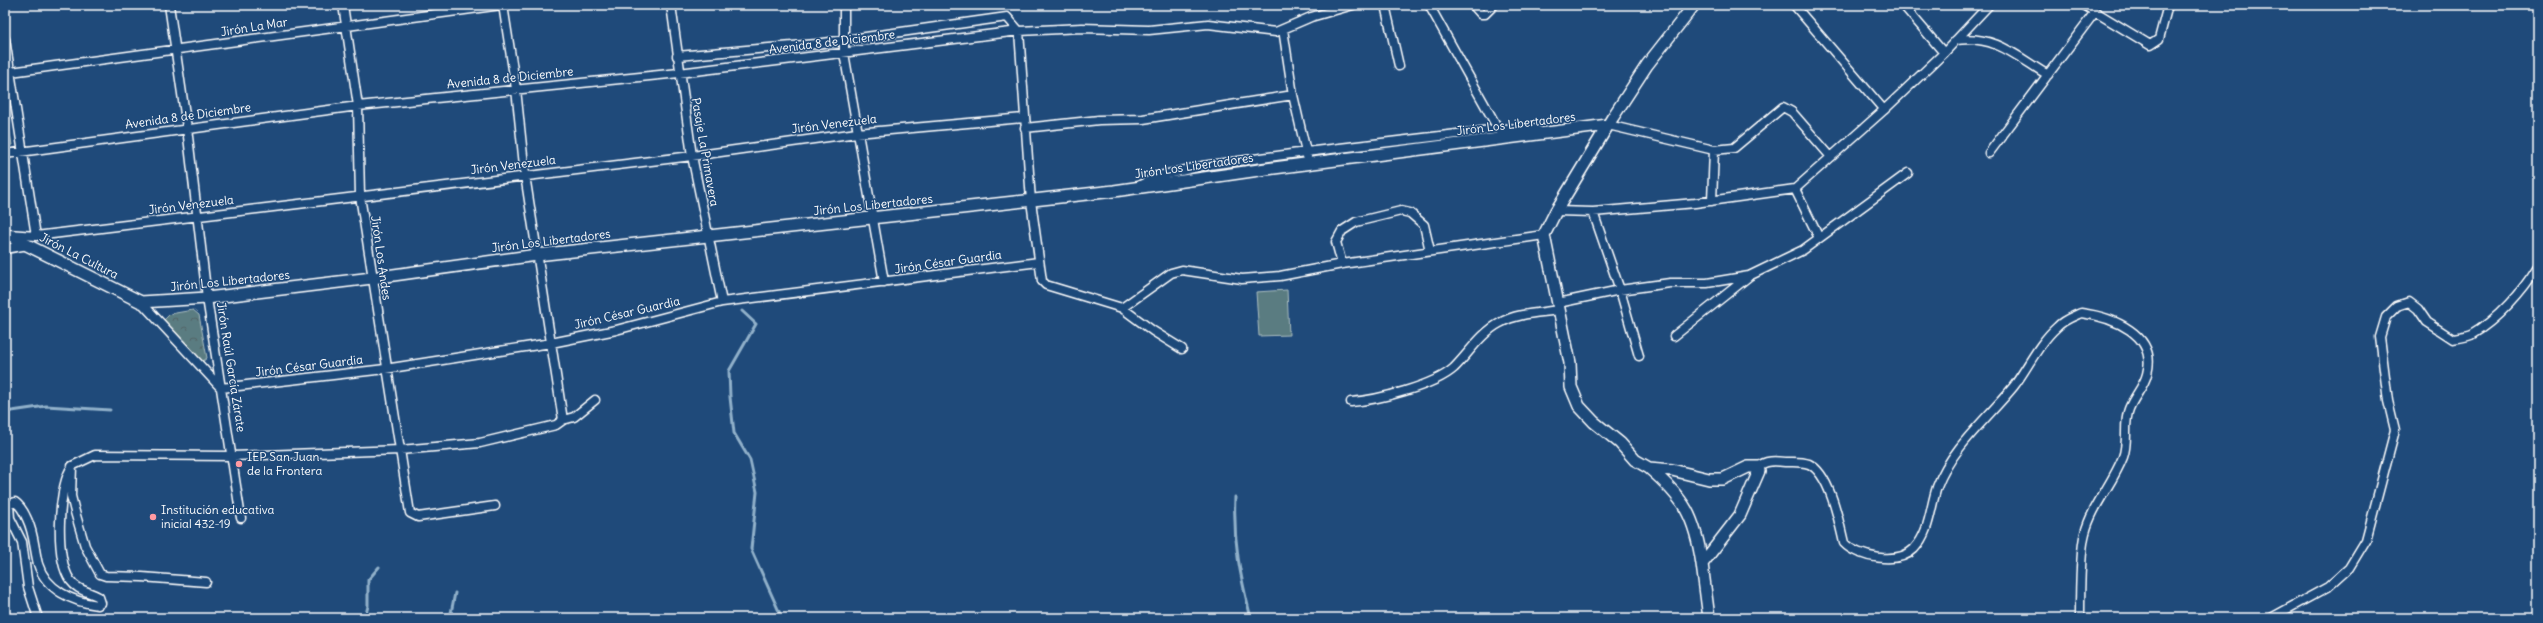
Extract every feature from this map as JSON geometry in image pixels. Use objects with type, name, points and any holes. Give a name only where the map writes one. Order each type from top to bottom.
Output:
[{"type":"street","name":"Jirón Raúl García Zárate","points":[[169,5],[187,128],[207,298],[233,456],[241,518]]},
{"type":"street","name":"Jirón Los Andes","points":[[343,5],[358,106],[360,196],[385,369],[410,513],[418,517],[495,506]]},
{"type":"street","name":"Jirón La Mar","points":[[11,72],[175,51],[346,25],[502,5]]},
{"type":"street","points":[[502,5],[516,89],[525,175],[551,343],[560,422]]},
{"type":"street","name":"Pasaje La Primavera","points":[[671,5],[679,73],[692,156],[722,302]]},
{"type":"street","points":[[844,5],[844,53],[871,219],[884,282]]},
{"type":"street","name":"Avenida 8 de Diciembre","points":[[5,154],[187,128],[358,106],[679,73],[1019,31],[1082,28],[1149,30],[1208,24],[1276,32],[1311,17],[1353,5]]},
{"type":"street","points":[[1385,5],[1399,66]]},
{"type":"street","points":[[1130,189],[1159,176],[1202,166],[1306,152],[1502,134],[1429,5]]},
{"type":"street","points":[[1473,5],[1481,14],[1486,14],[1494,5]]},
{"type":"street","points":[[1694,5],[1647,65],[1608,125],[1556,211],[1544,234],[1570,363],[1571,387],[1579,406],[1594,422],[1620,443],[1635,460],[1649,468],[1673,489],[1684,503],[1699,542],[1709,618]]},
{"type":"street","points":[[1794,5],[1884,110]]},
{"type":"street","points":[[1903,5],[1944,53]]},
{"type":"street","points":[[1556,211],[1593,212],[1712,201],[1795,189],[1884,110],[1944,53],[1989,5]]},
{"type":"street","points":[[2084,5],[2150,45],[2159,39],[2168,5]]},
{"type":"street","points":[[1989,153],[2095,12]]},
{"type":"street","points":[[677,56],[816,44],[1004,16],[1010,19],[1019,31],[1031,201],[1041,279],[1046,285],[1122,308],[1152,331],[1182,349]]},
{"type":"street","points":[[1283,29],[1293,95],[1309,164]]},
{"type":"street","points":[[1956,40],[1974,38],[1987,40],[2002,46],[2048,75]]},
{"type":"street","points":[[5,39],[11,72],[21,152],[36,236]]},
{"type":"street","points":[[1025,128],[1099,120],[1143,119],[1293,95]]},
{"type":"street","points":[[1608,125],[1714,150],[1734,148],[1783,107],[1792,112],[1831,157]]},
{"type":"street","name":"Jirón Venezuela","points":[[5,234],[36,236],[525,175],[692,156],[857,132],[1024,118]]},
{"type":"street","name":"Jirón Los Libertadores","points":[[141,302],[207,298],[372,278],[537,255],[708,235],[1031,201],[1309,164],[1502,134],[1544,135],[1608,125]]},
{"type":"street","points":[[1712,201],[1714,150]]},
{"type":"street","points":[[1674,336],[1749,276],[1804,250],[1908,172]]},
{"type":"street","points":[[1795,189],[1819,238]]},
{"type":"street","points":[[1342,264],[1336,242],[1342,231],[1356,222],[1400,211],[1410,213],[1424,225],[1430,251]]},
{"type":"street","points":[[1593,212],[1620,290],[1639,356]]},
{"type":"street","name":"Jirón La Cultura","points":[[5,234],[141,302]]},
{"type":"street","points":[[1122,308],[1171,273],[1182,270],[1242,280],[1280,276],[1342,264],[1544,234]]},
{"type":"street","points":[[5,249],[29,245]]},
{"type":"street","name":"Jirón César Guardia","points":[[221,388],[385,369],[551,343],[616,330],[722,302],[804,290],[884,282],[1039,262]]},
{"type":"street","points":[[2271,618],[2328,588],[2349,568],[2366,540],[2395,430],[2388,401],[2380,337],[2386,317],[2397,306],[2409,302],[2418,309],[2427,322],[2453,339],[2470,336],[2496,316],[2532,276],[2538,266]]},
{"type":"street","points":[[1351,402],[1374,400],[1434,379],[1454,368],[1483,337],[1500,323],[1519,316],[1620,290],[1670,283],[1707,284],[1749,276]]},
{"type":"street","points":[[141,302],[221,388]]},
{"type":"street","points":[[1649,468],[1672,470],[1709,479],[1723,479],[1748,467],[1758,467],[1776,461],[1801,462],[1819,471],[1826,484],[1844,543],[1857,553],[1897,558],[1914,549],[1925,531],[1938,487],[1956,453],[2014,386],[2057,326],[2081,314],[2113,321],[2141,339],[2148,359],[2148,372],[2144,386],[2129,408],[2126,421],[2127,438],[2122,458],[2085,533],[2080,618]]},
{"type":"street","points":[[38,618],[27,583],[22,542],[10,518],[9,505],[15,502],[22,508],[30,526],[39,565],[49,583],[74,600],[93,605],[101,603],[99,597],[79,589],[63,567],[61,535],[62,490],[72,466],[95,455],[233,456],[400,450],[480,443],[574,417],[595,400]]},
{"type":"street","points":[[72,466],[71,496],[75,512],[85,546],[100,574],[106,576],[206,582]]},
{"type":"street","points":[[1702,564],[1740,515],[1758,475],[1758,467]]},
{"type":"green space","points":[[5,104],[12,145],[5,146]]},
{"type":"green space","points":[[1287,290],[1289,335],[1259,336],[1256,292]]},
{"type":"green space","points":[[193,310],[199,315],[207,358],[202,362],[161,323],[170,314]]},
{"type":"waterway","points":[[742,311],[756,324],[729,371],[734,433],[750,460],[757,492],[751,549],[782,618]]},
{"type":"waterway","points":[[5,412],[46,406],[110,410]]},
{"type":"waterway","points":[[1235,497],[1236,544],[1251,618]]},
{"type":"waterway","points":[[365,618],[368,606],[368,580],[379,567]]},
{"type":"waterway","points":[[450,618],[455,593]]},
{"type":"place","name":"IEP San Juan de la Frontera","points":[[239,464]]},
{"type":"place","name":"Institución educativa inicial 432-19","points":[[153,517]]}]
